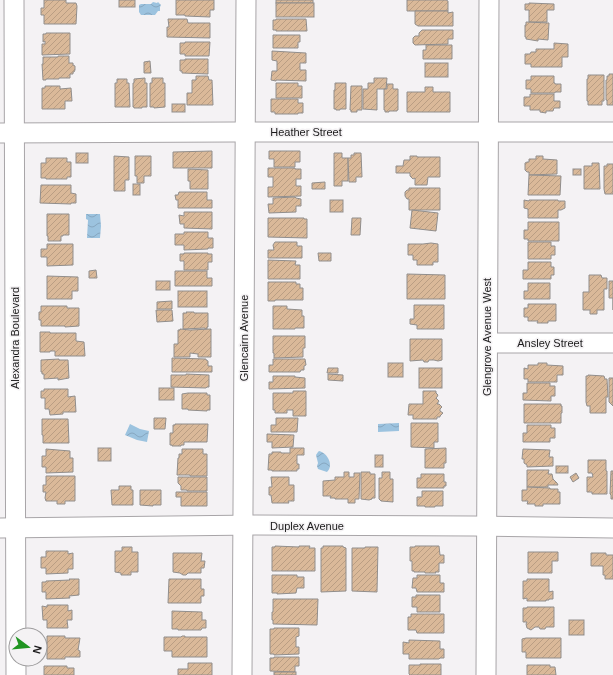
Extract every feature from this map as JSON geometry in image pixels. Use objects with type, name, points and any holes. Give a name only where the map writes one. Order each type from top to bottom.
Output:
[{"type":"street","name":"Alexandra Boulevard","points":[[14,0],[7,133],[8,528],[16,675]]},
{"type":"street","name":"Glencairn Avenue","points":[[242,675],[246,0]]},
{"type":"street","name":"Glengrove Avenue West","points":[[486,675],[489,0]]},
{"type":"street","name":"Heather Street","points":[[7,133],[613,132]]},
{"type":"street","name":"Ansley Street","points":[[488,342],[613,344]]},
{"type":"street","name":"Duplex Avenue","points":[[8,528],[243,526],[487,526],[613,528]]},
{"type":"water","points":[[153,2],[158,2],[161,5],[160,11],[158,11],[155,15],[141,15],[139,12],[139,5],[151,4]]},
{"type":"water","points":[[86,214],[100,214],[100,238],[87,238],[88,220],[86,219]]},
{"type":"water","points":[[399,423],[399,431],[378,432],[378,424]]},
{"type":"water","points":[[130,424],[140,429],[149,431],[147,442],[125,435]]},
{"type":"water","points":[[319,451],[325,454],[329,460],[330,466],[327,472],[318,469],[316,455]]},
{"type":"building","points":[[44,0],[66,0],[66,3],[76,3],[76,24],[44,24],[44,15],[41,15],[41,8],[44,8]]},
{"type":"building","points":[[119,0],[135,0],[135,7],[119,7]]},
{"type":"building","points":[[176,0],[214,0],[214,10],[210,10],[210,17],[176,15]]},
{"type":"building","points":[[276,0],[313,0],[313,3],[276,3]]},
{"type":"building","points":[[407,0],[446,0],[448,1],[448,11],[407,11]]},
{"type":"building","points":[[276,3],[314,3],[314,17],[276,17]]},
{"type":"building","points":[[525,4],[554,4],[554,10],[547,10],[547,22],[529,22],[529,10],[525,10]]},
{"type":"building","points":[[415,11],[453,12],[453,26],[418,26],[415,24]]},
{"type":"building","points":[[168,19],[187,19],[188,23],[210,23],[210,38],[167,37],[167,27],[169,27]]},
{"type":"building","points":[[306,19],[307,31],[273,30],[273,20]]},
{"type":"building","points":[[526,22],[549,23],[548,40],[538,39],[538,41],[526,39]]},
{"type":"building","points":[[422,30],[453,30],[453,39],[448,39],[448,44],[415,45],[413,43],[413,38],[415,36],[419,36],[419,33]]},
{"type":"building","points":[[70,33],[70,54],[42,55],[42,44],[45,44],[45,41],[43,42],[43,34]]},
{"type":"building","points":[[273,35],[300,35],[298,48],[273,48]]},
{"type":"building","points":[[210,42],[209,56],[185,56],[185,54],[180,54],[180,43]]},
{"type":"building","points":[[554,43],[568,44],[568,57],[562,57],[562,67],[531,67],[531,64],[525,64],[525,54],[536,52],[536,49],[554,49]]},
{"type":"building","points":[[426,45],[452,45],[452,59],[423,59],[423,50],[426,50]]},
{"type":"building","points":[[272,51],[306,53],[306,63],[300,63],[300,70],[306,70],[306,81],[271,80],[272,71],[277,71],[277,61],[272,60]]},
{"type":"building","points":[[69,56],[69,63],[73,63],[75,66],[73,74],[70,74],[70,78],[43,80],[43,57]]},
{"type":"building","points":[[208,59],[208,74],[182,73],[182,71],[180,71],[180,60]]},
{"type":"building","points":[[150,61],[151,73],[144,73],[144,62]]},
{"type":"building","points":[[425,63],[448,63],[448,77],[425,77]]},
{"type":"building","points":[[609,74],[613,74],[613,105],[607,105],[606,100],[606,80]]},
{"type":"building","points":[[588,75],[604,75],[604,101],[602,101],[602,105],[588,105]]},
{"type":"building","points":[[196,76],[208,76],[209,80],[212,80],[213,105],[187,105],[187,93],[192,93],[192,80],[196,80]]},
{"type":"building","points":[[531,76],[554,76],[554,83],[561,84],[561,92],[531,93],[531,89],[526,89],[526,80],[531,80]]},
{"type":"building","points":[[145,78],[145,83],[147,83],[147,107],[134,108],[134,79]]},
{"type":"building","points":[[152,78],[163,78],[163,83],[165,83],[165,107],[150,107],[150,83],[152,83]]},
{"type":"building","points":[[374,78],[387,78],[386,89],[377,89],[377,110],[363,109],[363,89],[368,89],[368,83],[374,83]]},
{"type":"building","points":[[117,79],[127,79],[127,83],[129,83],[130,107],[115,107],[115,83],[117,83]]},
{"type":"building","points":[[276,83],[298,83],[298,86],[302,86],[302,98],[276,98]]},
{"type":"building","points":[[335,83],[346,83],[346,109],[334,109]]},
{"type":"building","points":[[387,84],[393,84],[393,89],[398,89],[397,111],[385,112],[384,110],[384,89],[387,89]]},
{"type":"building","points":[[45,86],[60,86],[60,89],[71,88],[72,101],[65,101],[65,109],[42,109],[42,88],[45,88]]},
{"type":"building","points":[[351,86],[362,86],[362,110],[357,110],[357,112],[351,112],[350,110]]},
{"type":"building","points":[[425,87],[433,87],[433,92],[450,92],[450,112],[407,112],[407,92],[425,92]]},
{"type":"building","points":[[530,94],[554,94],[554,101],[560,101],[560,108],[554,108],[553,111],[546,111],[546,113],[540,112],[540,110],[530,110],[530,106],[524,106],[524,97],[530,97]]},
{"type":"building","points":[[271,99],[298,99],[298,103],[303,103],[303,113],[275,114],[275,112],[271,112]]},
{"type":"building","points":[[172,104],[185,104],[185,112],[172,112]]},
{"type":"building","points":[[212,151],[212,168],[173,168],[173,152]]},
{"type":"building","points":[[269,151],[300,151],[300,162],[295,162],[295,167],[274,167],[274,159],[269,159]]},
{"type":"building","points":[[76,153],[88,153],[88,163],[76,163]]},
{"type":"building","points":[[334,153],[342,153],[342,158],[348,158],[348,181],[342,181],[342,186],[334,186]]},
{"type":"building","points":[[354,153],[361,153],[362,177],[356,177],[356,182],[349,182],[348,158],[351,158],[351,155],[354,155]]},
{"type":"building","points":[[114,156],[129,157],[129,180],[125,180],[125,191],[114,191]]},
{"type":"building","points":[[135,156],[151,156],[151,176],[144,176],[144,183],[137,183],[137,176],[135,176]]},
{"type":"building","points":[[410,156],[440,157],[440,177],[428,177],[427,185],[415,185],[415,178],[413,179],[410,176],[410,173],[396,173],[396,166],[403,166],[404,160],[410,160]]},
{"type":"building","points":[[536,156],[543,156],[543,159],[557,160],[557,174],[529,175],[529,172],[525,170],[525,163],[529,162],[529,159],[536,159]]},
{"type":"building","points":[[46,158],[67,158],[67,162],[71,162],[71,177],[67,177],[67,179],[41,178],[41,163],[46,163]]},
{"type":"building","points":[[592,163],[599,163],[600,189],[584,189],[584,166],[592,166]]},
{"type":"building","points":[[607,164],[613,164],[613,194],[605,194],[604,189],[604,166],[607,166]]},
{"type":"building","points":[[268,168],[301,169],[301,179],[296,179],[296,186],[301,186],[301,196],[268,197],[268,187],[273,187],[273,177],[268,177]]},
{"type":"building","points":[[188,169],[208,170],[208,189],[190,189]]},
{"type":"building","points":[[573,169],[581,169],[581,175],[573,175]]},
{"type":"building","points":[[529,175],[561,176],[560,195],[528,195]]},
{"type":"building","points":[[325,182],[325,189],[312,189],[312,183]]},
{"type":"building","points":[[133,184],[140,184],[140,195],[133,195]]},
{"type":"building","points":[[41,185],[71,185],[71,193],[76,194],[76,203],[40,203]]},
{"type":"building","points":[[409,188],[440,188],[440,210],[409,210],[409,199],[405,196],[405,192],[409,190]]},
{"type":"building","points":[[179,192],[207,192],[207,200],[212,200],[212,208],[178,208],[178,200],[176,200],[175,195],[178,195]]},
{"type":"building","points":[[295,197],[301,199],[301,206],[296,206],[296,212],[269,213],[268,204],[273,204],[273,198]]},
{"type":"building","points":[[330,200],[343,200],[343,212],[330,212]]},
{"type":"building","points":[[524,200],[565,201],[565,208],[558,210],[558,218],[528,218],[528,209],[524,208]]},
{"type":"building","points":[[412,210],[438,213],[436,231],[410,228]]},
{"type":"building","points":[[184,212],[212,212],[212,229],[184,228],[184,224],[180,224],[179,215],[184,216]]},
{"type":"building","points":[[47,214],[69,214],[69,235],[61,236],[61,241],[48,241]]},
{"type":"building","points":[[268,218],[307,219],[307,238],[268,237]]},
{"type":"building","points":[[352,218],[361,218],[360,235],[351,235]]},
{"type":"building","points":[[528,222],[559,222],[559,241],[528,241],[528,239],[524,239],[524,230],[528,230]]},
{"type":"building","points":[[184,232],[208,232],[208,238],[213,238],[213,248],[184,250],[184,245],[175,245],[175,234],[184,234]]},
{"type":"building","points":[[275,242],[297,242],[297,246],[302,246],[302,258],[268,258],[268,250],[274,250],[273,245]]},
{"type":"building","points":[[528,242],[551,242],[551,246],[555,246],[555,255],[551,255],[551,259],[528,259]]},
{"type":"building","points":[[47,244],[73,244],[73,265],[47,266],[47,257],[41,257],[41,249],[47,249]]},
{"type":"building","points":[[408,244],[438,244],[438,262],[433,262],[433,265],[417,265],[417,260],[413,260],[413,255],[408,255]]},
{"type":"building","points":[[318,253],[331,253],[331,261],[319,261]]},
{"type":"building","points":[[180,254],[212,254],[212,262],[208,262],[208,270],[184,270],[184,261],[180,261]]},
{"type":"building","points":[[268,260],[296,261],[295,265],[300,265],[300,279],[268,279]]},
{"type":"building","points":[[528,262],[551,262],[551,267],[554,267],[554,275],[551,275],[551,279],[523,279],[523,270],[528,270]]},
{"type":"building","points":[[96,270],[97,278],[89,278],[89,271]]},
{"type":"building","points":[[175,271],[207,271],[207,278],[212,278],[212,286],[175,286]]},
{"type":"building","points":[[407,274],[445,275],[445,299],[407,299]]},
{"type":"building","points":[[589,275],[601,275],[602,278],[607,278],[607,289],[604,289],[604,310],[597,310],[597,314],[590,314],[590,310],[583,310],[583,292],[589,292]]},
{"type":"building","points":[[47,276],[78,277],[78,291],[72,291],[72,299],[47,299]]},
{"type":"building","points":[[156,281],[170,281],[170,290],[156,290]]},
{"type":"building","points":[[609,281],[613,281],[613,298],[609,298]]},
{"type":"building","points":[[268,282],[296,282],[296,284],[300,284],[300,288],[303,288],[303,300],[268,301]]},
{"type":"building","points":[[528,283],[550,283],[550,299],[524,299],[524,291],[528,291]]},
{"type":"building","points":[[178,291],[207,291],[207,307],[178,307]]},
{"type":"building","points":[[172,301],[172,309],[157,309],[157,302]]},
{"type":"building","points":[[528,304],[556,304],[556,321],[537,323],[538,321],[528,321],[528,317],[524,317],[524,308],[528,308]]},
{"type":"building","points":[[414,305],[444,305],[444,329],[417,329],[417,325],[410,324],[410,319],[414,319]]},
{"type":"building","points":[[41,306],[67,306],[67,308],[79,308],[79,326],[41,326],[39,312],[41,312]]},
{"type":"building","points":[[273,306],[287,306],[287,309],[302,310],[302,316],[304,316],[304,328],[273,329]]},
{"type":"building","points":[[156,310],[172,310],[173,321],[157,322]]},
{"type":"building","points":[[186,312],[208,313],[207,329],[183,329],[183,313],[187,313]]},
{"type":"building","points":[[211,329],[211,357],[198,357],[198,354],[190,353],[190,357],[174,357],[174,344],[178,344],[178,330]]},
{"type":"building","points":[[40,332],[76,333],[76,341],[84,342],[85,356],[55,356],[55,351],[40,352]]},
{"type":"building","points":[[273,336],[305,336],[303,357],[274,358]]},
{"type":"building","points":[[410,339],[442,339],[442,360],[429,360],[428,362],[424,362],[423,360],[410,361]]},
{"type":"building","points":[[172,358],[206,359],[208,361],[208,366],[212,366],[212,372],[172,372]]},
{"type":"building","points":[[273,359],[305,359],[306,365],[304,366],[304,370],[301,370],[300,372],[269,372],[269,365],[273,365]]},
{"type":"building","points":[[41,360],[68,360],[69,378],[58,380],[58,378],[44,379],[44,374],[41,372]]},
{"type":"building","points":[[388,363],[403,363],[403,377],[388,377]]},
{"type":"building","points":[[538,363],[563,366],[563,375],[557,375],[557,382],[528,382],[528,379],[524,379],[524,368],[528,369],[528,365],[538,365]]},
{"type":"building","points":[[328,368],[338,368],[338,373],[327,373]]},
{"type":"building","points":[[419,368],[442,368],[442,388],[419,388]]},
{"type":"building","points":[[328,374],[343,375],[343,381],[328,380]]},
{"type":"building","points":[[171,375],[209,375],[209,387],[171,387]]},
{"type":"building","points":[[273,376],[295,376],[305,378],[305,388],[269,389],[269,382],[273,382]]},
{"type":"building","points":[[586,376],[604,376],[605,379],[607,379],[608,397],[606,397],[606,413],[590,413],[590,406],[587,406],[586,402]]},
{"type":"building","points":[[609,378],[613,378],[613,406],[609,402]]},
{"type":"building","points":[[527,383],[550,383],[550,386],[555,386],[555,396],[551,396],[551,401],[523,400],[523,393],[527,393]]},
{"type":"building","points":[[159,388],[174,388],[174,400],[159,400]]},
{"type":"building","points":[[44,389],[68,389],[68,397],[75,396],[76,412],[63,412],[63,414],[50,415],[49,409],[45,409],[45,398],[41,398],[41,391],[44,391]]},
{"type":"building","points":[[293,391],[306,391],[306,416],[293,416],[293,410],[287,410],[287,413],[275,413],[275,410],[273,410],[273,393],[293,393]]},
{"type":"building","points":[[423,391],[436,391],[438,395],[436,398],[439,401],[437,404],[442,407],[440,411],[443,413],[440,417],[437,417],[437,419],[413,419],[413,415],[408,415],[409,404],[423,404]]},
{"type":"building","points":[[207,393],[207,395],[210,395],[210,410],[182,409],[182,394]]},
{"type":"building","points":[[524,404],[561,404],[561,423],[524,423]]},
{"type":"building","points":[[154,418],[166,418],[165,429],[154,429]]},
{"type":"building","points":[[276,418],[298,418],[297,432],[271,432],[271,425],[276,425]]},
{"type":"building","points":[[42,419],[68,419],[69,443],[43,443]]},
{"type":"building","points":[[411,423],[438,423],[438,442],[434,442],[434,448],[411,447]]},
{"type":"building","points":[[208,424],[207,442],[184,442],[184,445],[181,446],[170,445],[170,433],[173,433],[173,425]]},
{"type":"building","points":[[527,425],[551,425],[551,428],[555,428],[555,438],[550,438],[550,442],[523,442],[523,433],[527,433]]},
{"type":"building","points":[[267,434],[294,435],[293,447],[272,448],[272,442],[267,442]]},
{"type":"building","points":[[98,448],[111,448],[111,461],[98,461]]},
{"type":"building","points":[[290,448],[304,448],[304,455],[297,455],[297,464],[299,464],[299,469],[297,469],[297,471],[268,470],[269,454],[272,454],[272,452],[290,453]]},
{"type":"building","points":[[446,448],[446,463],[444,463],[444,468],[425,468],[425,449]]},
{"type":"building","points":[[46,449],[70,451],[70,458],[73,458],[73,472],[46,473],[46,467],[42,467],[42,456],[46,456]]},
{"type":"building","points":[[182,449],[203,449],[203,454],[207,454],[207,476],[177,475],[178,458],[179,454],[182,454]]},
{"type":"building","points":[[523,449],[550,450],[549,457],[553,457],[553,466],[527,467],[524,463],[524,459],[522,459]]},
{"type":"building","points":[[375,455],[383,455],[383,467],[375,467]]},
{"type":"building","points":[[588,460],[606,460],[607,494],[592,494],[592,492],[587,492],[587,477],[593,477],[592,473],[588,473]]},
{"type":"building","points":[[556,466],[568,466],[568,473],[556,473]]},
{"type":"building","points":[[527,470],[549,470],[548,474],[552,474],[553,479],[558,485],[548,485],[548,487],[527,487]]},
{"type":"building","points":[[611,471],[613,471],[613,499],[611,499],[610,494]]},
{"type":"building","points":[[344,472],[349,472],[349,477],[354,477],[354,473],[360,473],[359,499],[355,499],[355,503],[348,503],[348,499],[335,499],[330,498],[331,496],[323,496],[323,481],[335,480],[335,477],[344,477]]},
{"type":"building","points":[[361,472],[370,472],[370,474],[375,474],[375,498],[369,500],[361,499]]},
{"type":"building","points":[[382,472],[390,472],[390,479],[393,479],[393,502],[381,501],[379,499],[379,478],[382,478]]},
{"type":"building","points":[[576,473],[579,478],[573,482],[570,477]]},
{"type":"building","points":[[421,474],[444,474],[444,482],[446,482],[446,486],[444,486],[444,488],[417,488],[417,478],[421,478]]},
{"type":"building","points":[[46,476],[75,476],[75,501],[65,501],[65,504],[57,504],[57,501],[46,501],[46,492],[43,492],[43,485],[46,485]]},
{"type":"building","points":[[178,477],[207,477],[207,491],[181,490],[181,486],[178,483]]},
{"type":"building","points":[[271,477],[289,477],[289,485],[294,485],[294,501],[288,501],[289,503],[272,503],[271,495],[269,495],[269,487],[272,487]]},
{"type":"building","points":[[119,486],[131,486],[131,490],[133,490],[133,505],[112,505],[111,490],[119,490]]},
{"type":"building","points":[[527,487],[558,489],[558,492],[560,492],[560,504],[543,504],[543,506],[535,506],[535,504],[527,504],[528,501],[522,501],[522,490],[527,490]]},
{"type":"building","points":[[140,490],[161,490],[161,505],[140,505]]},
{"type":"building","points":[[422,491],[443,491],[443,506],[417,506],[417,497],[422,497]]},
{"type":"building","points":[[176,492],[207,492],[207,506],[181,506],[181,497],[176,497]]},
{"type":"building","points":[[310,546],[309,548],[315,548],[315,571],[272,571],[272,547]]},
{"type":"building","points":[[323,546],[343,546],[346,548],[346,591],[321,592],[321,548],[323,548]]},
{"type":"building","points":[[439,546],[440,555],[444,555],[444,563],[439,563],[439,572],[425,573],[412,571],[410,547]]},
{"type":"building","points":[[122,547],[132,547],[132,552],[138,552],[138,572],[131,572],[131,575],[121,575],[121,573],[115,572],[115,551],[122,551]]},
{"type":"building","points":[[378,547],[377,592],[352,591],[352,548]]},
{"type":"building","points":[[46,551],[68,551],[68,554],[73,553],[73,569],[68,569],[68,573],[46,574],[46,568],[41,568],[41,557],[46,557]]},
{"type":"building","points":[[528,552],[558,552],[558,561],[552,561],[552,573],[528,573]]},
{"type":"building","points":[[173,553],[202,553],[201,561],[205,561],[204,568],[201,568],[201,573],[188,573],[186,575],[173,572]]},
{"type":"building","points":[[591,553],[606,553],[606,555],[613,555],[613,579],[605,579],[605,575],[603,575],[603,566],[591,566]]},
{"type":"building","points":[[272,575],[297,575],[297,577],[304,577],[304,588],[297,588],[296,593],[272,593]]},
{"type":"building","points":[[417,575],[440,575],[440,583],[444,583],[444,592],[417,592],[416,588],[412,588],[413,578],[417,578]]},
{"type":"building","points":[[69,579],[79,579],[79,595],[69,596],[70,598],[46,599],[46,592],[42,592],[42,582],[70,580]]},
{"type":"building","points":[[169,579],[201,579],[201,589],[204,589],[204,596],[201,596],[201,603],[168,603]]},
{"type":"building","points":[[527,579],[549,579],[549,592],[553,591],[553,599],[546,601],[527,601],[527,598],[523,599],[523,581],[527,581]]},
{"type":"building","points":[[416,595],[440,595],[440,612],[417,612],[417,607],[412,607],[412,597],[416,597]]},
{"type":"building","points":[[273,599],[318,599],[317,625],[273,624]]},
{"type":"building","points":[[47,605],[68,605],[68,611],[72,610],[72,620],[67,620],[68,628],[47,627],[47,620],[43,620],[42,606],[47,607]]},
{"type":"building","points":[[554,607],[554,627],[540,629],[539,627],[535,627],[531,630],[527,628],[527,622],[523,622],[523,608]]},
{"type":"building","points":[[172,611],[202,612],[202,620],[206,620],[206,628],[202,628],[201,630],[172,629]]},
{"type":"building","points":[[411,614],[444,614],[444,633],[417,633],[416,630],[408,630],[408,617],[411,617]]},
{"type":"building","points":[[569,620],[584,620],[584,635],[569,635]]},
{"type":"building","points":[[299,628],[299,636],[296,637],[296,647],[299,647],[299,654],[270,654],[270,629]]},
{"type":"building","points":[[48,636],[80,638],[78,650],[80,651],[80,657],[65,657],[65,659],[48,659]]},
{"type":"building","points":[[164,637],[207,637],[207,657],[172,657],[172,651],[164,651]]},
{"type":"building","points":[[561,638],[561,658],[526,658],[526,652],[522,652],[522,639]]},
{"type":"building","points":[[409,640],[440,641],[440,649],[444,649],[444,658],[409,659],[409,654],[403,654],[403,642],[409,643]]},
{"type":"building","points":[[299,657],[299,666],[295,666],[295,672],[270,671],[270,658]]},
{"type":"building","points":[[188,663],[212,663],[212,675],[178,675],[178,669],[188,669]]},
{"type":"building","points":[[441,664],[441,675],[409,674],[409,665]]},
{"type":"building","points":[[527,665],[550,665],[550,667],[555,667],[556,675],[527,675]]},
{"type":"building","points":[[48,666],[67,666],[67,668],[74,668],[74,675],[44,675],[44,667]]},
{"type":"building","points":[[274,672],[296,672],[296,675],[274,675]]}]
